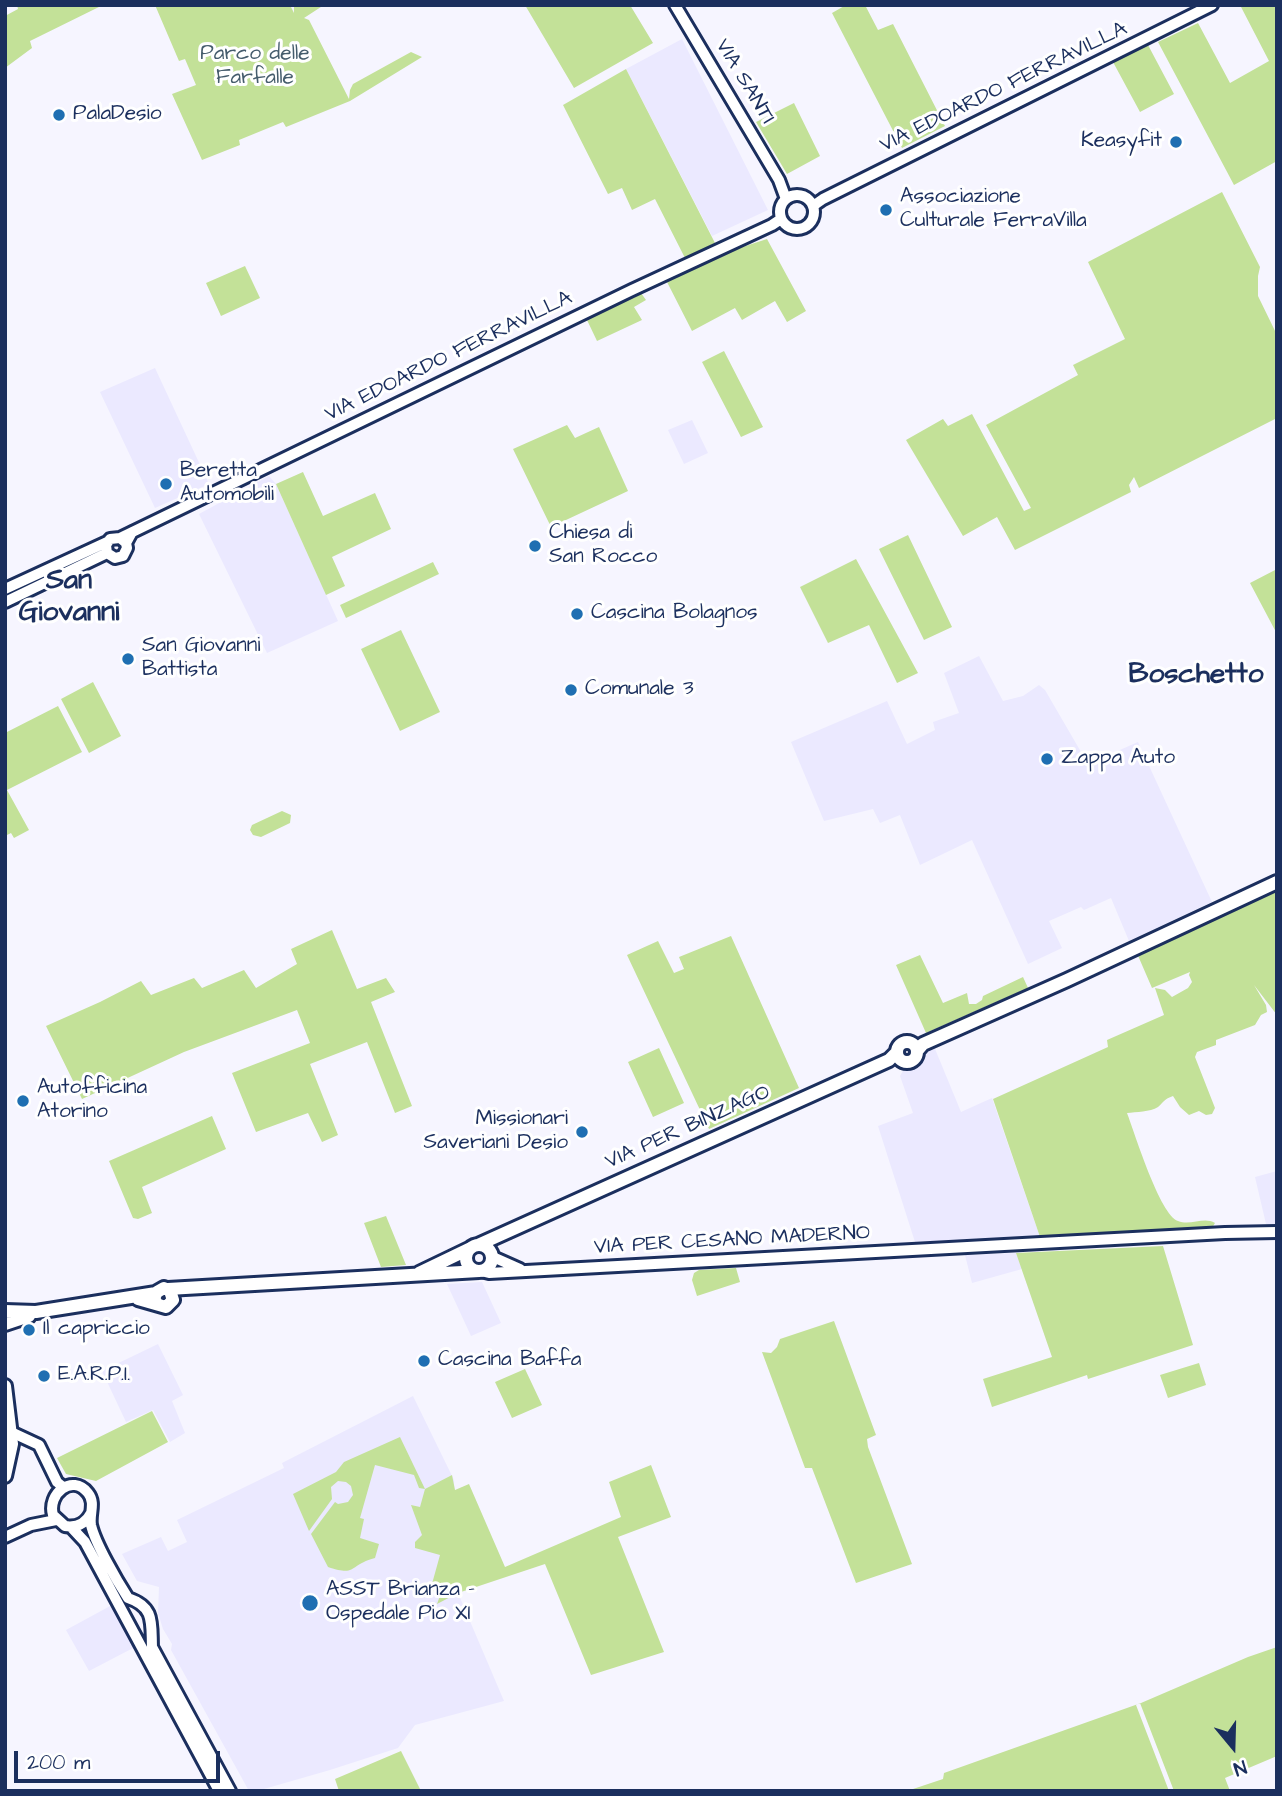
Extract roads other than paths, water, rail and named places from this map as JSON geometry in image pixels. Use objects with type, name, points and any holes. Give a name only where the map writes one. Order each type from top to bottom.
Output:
[{"type":"main road","name":"VIA PER BINZAGO","points":[[474,1247],[896,1057],[902,1043],[918,1046],[1277,882]]},
{"type":"main road","points":[[492,1255],[486,1247],[474,1247],[467,1255],[467,1263],[472,1269],[480,1271],[489,1267],[492,1255],[504,1234]]},
{"type":"main road","name":"VIA PER CESANO MADERNO","points":[[416,1275],[474,1247]]},
{"type":"main road","name":"VIA PER CESANO MADERNO","points":[[5,1311],[36,1312],[127,1298],[163,1297],[195,1287],[480,1271]]},
{"type":"main road","name":"VIA PER CESANO MADERNO","points":[[5,1324],[36,1312]]},
{"type":"main road","points":[[5,1386],[9,1443],[5,1476]]},
{"type":"street","name":"VIA SANTI","points":[[675,5],[791,197]]},
{"type":"street","name":"VIA EDOARDO FERRAVILLA","points":[[813,206],[830,195],[1212,5]]},
{"type":"street","points":[[791,197],[806,198],[813,206],[812,220],[805,227],[791,229],[781,219],[780,208],[791,197]]},
{"type":"street","name":"VIA EDOARDO FERRAVILLA","points":[[123,540],[133,530],[781,219]]},
{"type":"street","points":[[5,602],[107,548],[113,538],[123,540],[126,551],[120,557],[112,557],[107,548]]},
{"type":"street","points":[[5,589],[107,548]]},
{"type":"street","name":"VIA PER CESANO MADERNO","points":[[480,1271],[489,1273],[939,1249],[972,1242],[1041,1239],[1066,1242],[1277,1232]]},
{"type":"street","name":"VIA PER CESANO MADERNO","points":[[492,1255],[526,1271]]},
{"type":"street","points":[[9,1443],[39,1445],[57,1482],[63,1487]]},
{"type":"street","points":[[56,1520],[51,1502],[63,1487],[77,1486],[87,1492],[92,1502],[92,1529],[120,1586],[128,1598],[141,1603],[149,1615],[152,1647],[230,1791]]},
{"type":"street","points":[[71,1527],[83,1523],[91,1513]]},
{"type":"street","points":[[8,1533],[56,1520],[71,1527],[85,1542],[219,1791]]},
{"type":"street","points":[[131,1628],[143,1629],[151,1626]]},
{"type":"place","name":"PalaDesio","points":[[59,115]]},
{"type":"place","name":"Keasyfit","points":[[1176,142]]},
{"type":"place","name":"Associazione Culturale FerraVilla","points":[[886,210]]},
{"type":"place","name":"Beretta Automobili","points":[[166,484]]},
{"type":"place","name":"Chiesa di San Rocco","points":[[535,546]]},
{"type":"place","name":"Cascina Bolagnos","points":[[577,614]]},
{"type":"place","name":"San Giovanni Battista","points":[[128,659]]},
{"type":"place","name":"Comunale 3","points":[[571,690]]},
{"type":"place","name":"Zappa Auto","points":[[1047,759]]},
{"type":"place","name":"Autofficina Atorino","points":[[23,1101]]},
{"type":"place","name":"Missionari Saveriani Desio","points":[[582,1132]]},
{"type":"place","name":"Il capriccio","points":[[29,1330]]},
{"type":"place","name":"Cascina Baffa","points":[[424,1361]]},
{"type":"place","name":"E.A.R.P.I.","points":[[44,1376]]},
{"type":"place","name":"ASST Brianza - Ospedale Pio XI","points":[[310,1603]]},
{"type":"district","name":"San Giovanni","points":[[69,598]]},
{"type":"district","name":"Boschetto","points":[[1196,676]]},
{"type":"park label","name":"Parco delle Farfalle","points":[[255,67]]}]
